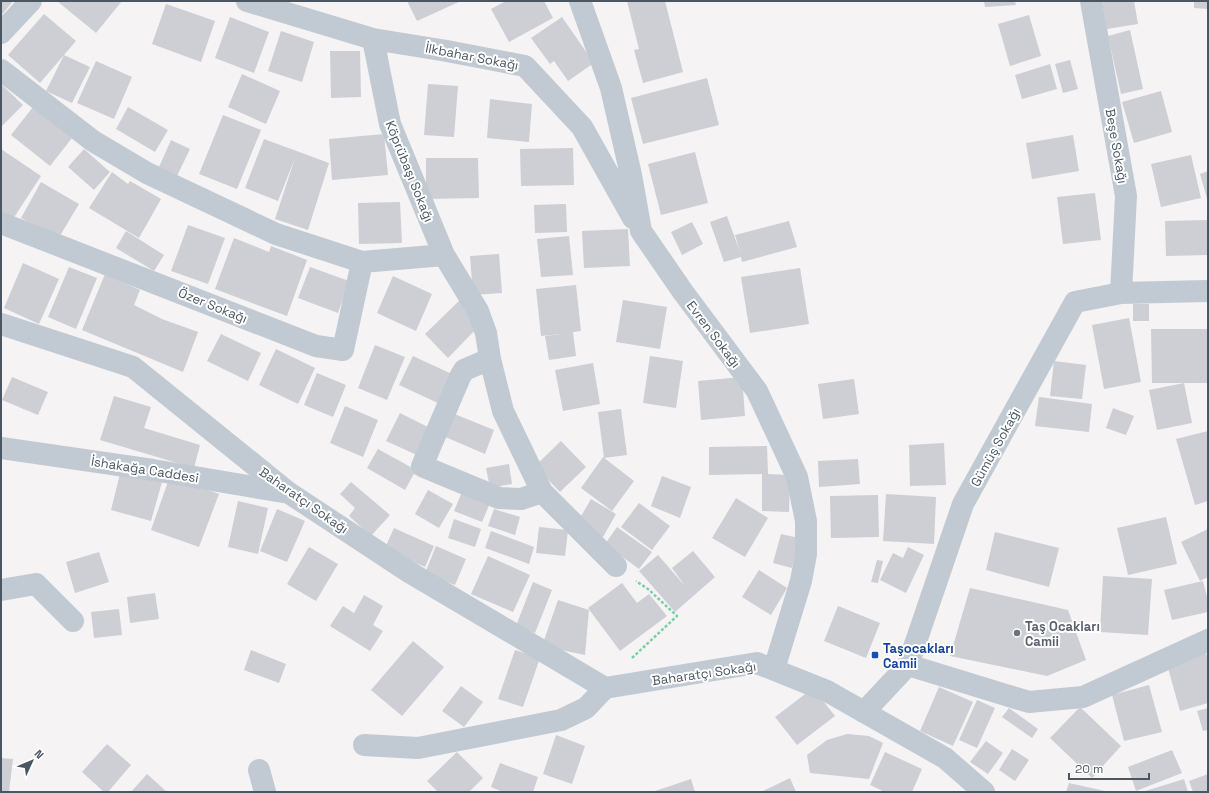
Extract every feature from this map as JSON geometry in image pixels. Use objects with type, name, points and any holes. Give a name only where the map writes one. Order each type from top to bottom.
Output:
[{"type":"street","points":[[1,33],[31,1]]},
{"type":"street","name":"İlkbahar Sokağı","points":[[247,1],[373,39],[447,50],[525,66],[582,127],[641,231]]},
{"type":"street","name":"Evren Sokağı","points":[[580,1],[611,88],[631,175],[641,231],[683,292],[757,391],[797,477],[806,521],[806,554],[801,581],[774,669]]},
{"type":"street","name":"Beşe Sokağı","points":[[1091,1],[1126,196],[1121,293]]},
{"type":"street","name":"Köprübaşı Sokağı","points":[[373,39],[390,124],[444,254],[478,311],[486,333],[490,359],[503,411],[542,492],[616,566]]},
{"type":"street","points":[[1,70],[93,141],[147,173],[276,234],[362,262],[444,254]]},
{"type":"street","name":"Özer Sokağı","points":[[1,223],[316,346],[343,350],[362,262]]},
{"type":"street","name":"Gümüş Sokağı","points":[[864,712],[908,665],[963,504],[1074,302],[1121,293],[1208,291]]},
{"type":"street","name":"Baharatçı Sokağı","points":[[1,324],[133,367],[289,493],[409,572],[605,688],[758,663],[827,691],[945,758],[984,792]]},
{"type":"street","points":[[490,359],[464,370],[422,466],[499,498],[521,499],[542,492]]},
{"type":"street","name":"İshakağa Caddesi","points":[[1,448],[153,470],[289,493]]},
{"type":"street","points":[[1,590],[36,584],[73,621]]},
{"type":"street","points":[[908,665],[1029,702],[1083,696],[1208,640]]},
{"type":"street","points":[[364,745],[418,748],[561,720],[586,708],[605,688]]},
{"type":"street","points":[[259,770],[265,792]]},
{"type":"path","points":[[616,566],[648,589],[676,616],[630,660]]},
{"type":"building","points":[[1,1],[13,1],[1,16]]},
{"type":"building","points":[[57,1],[122,1],[96,33]]},
{"type":"building","points":[[407,1],[461,1],[417,21]]},
{"type":"building","points":[[506,1],[544,1],[553,18],[509,42],[491,9]]},
{"type":"building","points":[[627,1],[665,1],[683,72],[643,83],[634,50],[639,49]]},
{"type":"building","points":[[984,1],[1015,1],[1016,5],[985,7]]},
{"type":"building","points":[[1102,1],[1134,1],[1138,24],[1107,29]]},
{"type":"building","points":[[1194,1],[1208,1],[1208,9],[1194,8]]},
{"type":"building","points":[[166,4],[215,21],[201,62],[152,44]]},
{"type":"building","points":[[44,14],[76,41],[40,83],[8,55]]},
{"type":"building","points":[[1029,15],[1041,56],[1010,66],[998,24]]},
{"type":"building","points":[[230,17],[269,32],[254,73],[215,58]]},
{"type":"building","points":[[562,17],[594,63],[568,81],[554,61],[550,64],[531,38]]},
{"type":"building","points":[[1130,30],[1143,89],[1121,94],[1108,36]]},
{"type":"building","points":[[281,31],[314,42],[302,82],[268,71]]},
{"type":"building","points":[[330,51],[360,51],[361,97],[331,98]]},
{"type":"building","points":[[64,55],[90,67],[72,103],[46,91]]},
{"type":"building","points":[[1070,60],[1078,89],[1063,93],[1055,64]]},
{"type":"building","points":[[96,61],[132,77],[114,119],[77,103]]},
{"type":"building","points":[[1050,64],[1057,89],[1022,99],[1015,75]]},
{"type":"building","points":[[242,74],[280,91],[266,124],[228,107]]},
{"type":"building","points":[[707,78],[719,125],[643,144],[631,98]]},
{"type":"building","points":[[1,84],[23,105],[1,127]]},
{"type":"building","points":[[428,84],[458,86],[454,137],[424,135]]},
{"type":"building","points":[[1161,91],[1172,132],[1134,143],[1122,102]]},
{"type":"building","points":[[490,99],[532,104],[529,142],[487,138]]},
{"type":"building","points":[[33,107],[72,138],[50,166],[11,135]]},
{"type":"building","points":[[128,107],[168,130],[155,152],[116,129]]},
{"type":"building","points":[[223,115],[261,130],[237,189],[199,174]]},
{"type":"building","points":[[384,134],[388,175],[332,180],[329,139]]},
{"type":"building","points":[[1073,135],[1079,171],[1032,179],[1026,143]]},
{"type":"building","points":[[264,139],[329,163],[308,230],[275,219],[295,158],[278,201],[245,188]]},
{"type":"building","points":[[171,140],[190,149],[177,176],[159,167]]},
{"type":"building","points":[[573,148],[574,185],[521,186],[520,149]]},
{"type":"building","points":[[1,149],[41,176],[13,219],[1,214]]},
{"type":"building","points":[[84,149],[110,172],[94,190],[68,167]]},
{"type":"building","points":[[695,152],[708,203],[661,215],[648,164]]},
{"type":"building","points":[[1191,155],[1201,198],[1161,207],[1151,164]]},
{"type":"building","points":[[426,158],[478,158],[479,198],[426,199]]},
{"type":"building","points":[[1208,171],[1208,202],[1200,174]]},
{"type":"building","points":[[112,172],[128,184],[130,181],[161,199],[139,238],[89,208]]},
{"type":"building","points":[[41,182],[79,204],[58,239],[21,218]]},
{"type":"building","points":[[1095,193],[1101,240],[1063,244],[1057,197]]},
{"type":"building","points":[[400,202],[402,243],[359,244],[358,203]]},
{"type":"building","points":[[566,204],[567,232],[535,233],[534,205]]},
{"type":"building","points":[[727,216],[740,252],[735,235],[789,221],[797,247],[742,262],[741,257],[724,262],[710,222]]},
{"type":"building","points":[[1208,220],[1208,255],[1166,256],[1165,221]]},
{"type":"building","points":[[692,222],[703,244],[682,255],[671,232]]},
{"type":"building","points":[[188,225],[225,238],[208,284],[171,271]]},
{"type":"building","points":[[628,229],[630,266],[584,268],[582,231]]},
{"type":"building","points":[[126,231],[164,255],[154,271],[116,248]]},
{"type":"building","points":[[569,236],[573,275],[541,277],[537,239]]},
{"type":"building","points":[[234,238],[269,252],[271,246],[307,260],[287,316],[215,289]]},
{"type":"building","points":[[499,254],[502,293],[473,295],[470,256]]},
{"type":"building","points":[[23,263],[59,279],[39,324],[4,308]]},
{"type":"building","points":[[69,267],[97,278],[76,329],[48,317]]},
{"type":"building","points":[[310,267],[349,281],[338,313],[298,298]]},
{"type":"building","points":[[800,268],[809,324],[750,333],[741,277]]},
{"type":"building","points":[[105,274],[140,290],[134,305],[162,319],[198,332],[183,372],[82,330]]},
{"type":"building","points":[[393,276],[432,294],[416,331],[377,313]]},
{"type":"building","points":[[576,285],[581,331],[573,332],[576,356],[549,360],[545,336],[560,334],[541,336],[536,289]]},
{"type":"building","points":[[461,299],[479,326],[448,358],[425,334]]},
{"type":"building","points":[[623,300],[667,307],[660,349],[616,342]]},
{"type":"building","points":[[1133,304],[1149,304],[1149,321],[1133,321]]},
{"type":"building","points":[[1129,318],[1141,382],[1104,389],[1092,325]]},
{"type":"building","points":[[1151,329],[1208,329],[1208,383],[1152,383]]},
{"type":"building","points":[[221,334],[261,353],[248,381],[207,361]]},
{"type":"building","points":[[375,345],[405,357],[387,400],[358,388]]},
{"type":"building","points":[[276,349],[315,368],[298,404],[259,385]]},
{"type":"building","points":[[413,356],[454,375],[440,404],[399,385]]},
{"type":"building","points":[[650,356],[683,361],[676,408],[643,403]]},
{"type":"building","points":[[1054,361],[1086,365],[1082,399],[1050,396]]},
{"type":"building","points":[[593,363],[600,404],[563,411],[555,370]]},
{"type":"building","points":[[317,373],[346,385],[333,417],[304,405]]},
{"type":"building","points":[[12,377],[48,392],[38,415],[2,400]]},
{"type":"building","points":[[742,377],[745,416],[701,420],[698,381]]},
{"type":"building","points":[[854,379],[859,414],[823,419],[818,384]]},
{"type":"building","points":[[1184,383],[1192,423],[1157,430],[1149,390]]},
{"type":"building","points":[[114,396],[151,407],[144,428],[200,445],[194,468],[100,440]]},
{"type":"building","points":[[1039,397],[1092,404],[1089,432],[1035,426]]},
{"type":"building","points":[[345,406],[378,420],[363,457],[330,443]]},
{"type":"building","points":[[1113,408],[1134,416],[1126,435],[1106,428]]},
{"type":"building","points":[[621,409],[627,455],[604,458],[598,412]]},
{"type":"building","points":[[400,413],[432,429],[419,456],[386,441]]},
{"type":"building","points":[[452,413],[494,430],[485,454],[443,436]]},
{"type":"building","points":[[1208,431],[1208,501],[1195,505],[1176,439]]},
{"type":"building","points":[[561,441],[586,467],[560,492],[535,466]]},
{"type":"building","points":[[944,443],[946,485],[910,486],[909,445]]},
{"type":"building","points":[[767,446],[768,474],[790,475],[789,512],[762,511],[762,474],[709,475],[709,447]]},
{"type":"building","points":[[378,449],[416,470],[405,490],[367,468]]},
{"type":"building","points":[[603,457],[634,481],[612,511],[581,488]]},
{"type":"building","points":[[858,459],[860,484],[819,487],[818,461]]},
{"type":"building","points":[[509,464],[512,484],[490,488],[486,468]]},
{"type":"building","points":[[121,470],[162,482],[151,521],[111,510]]},
{"type":"building","points":[[170,476],[219,494],[199,547],[151,530]]},
{"type":"building","points":[[662,476],[691,487],[680,518],[651,506]]},
{"type":"building","points":[[351,482],[390,515],[371,536],[349,516],[355,508],[340,494]]},
{"type":"building","points":[[428,490],[453,504],[439,528],[415,514]]},
{"type":"building","points":[[462,492],[490,503],[482,522],[454,511]]},
{"type":"building","points":[[886,494],[936,497],[934,544],[883,541]]},
{"type":"building","points":[[878,495],[879,537],[831,538],[830,496]]},
{"type":"building","points":[[736,498],[768,518],[745,557],[712,538]]},
{"type":"building","points":[[591,499],[616,514],[603,537],[577,523]]},
{"type":"building","points":[[238,501],[268,508],[258,554],[228,547]]},
{"type":"building","points":[[639,503],[670,526],[652,550],[621,527]]},
{"type":"building","points":[[277,509],[305,521],[287,562],[260,551]]},
{"type":"building","points":[[494,509],[520,517],[515,535],[488,526]]},
{"type":"building","points":[[1166,517],[1177,564],[1128,575],[1117,528]]},
{"type":"building","points":[[454,519],[481,529],[475,547],[448,538]]},
{"type":"building","points":[[539,527],[568,530],[565,556],[536,553]]},
{"type":"building","points":[[617,527],[652,552],[639,569],[605,544]]},
{"type":"building","points":[[394,528],[434,546],[425,567],[384,550]]},
{"type":"building","points":[[1208,529],[1208,577],[1200,581],[1181,542]]},
{"type":"building","points":[[491,531],[534,547],[529,564],[485,548]]},
{"type":"building","points":[[995,532],[1059,548],[1049,587],[986,570]]},
{"type":"building","points":[[781,534],[799,538],[792,568],[773,563]]},
{"type":"building","points":[[436,546],[466,559],[455,585],[425,573]]},
{"type":"building","points":[[309,547],[338,564],[316,601],[287,584]]},
{"type":"building","points":[[908,547],[924,555],[906,593],[880,580],[893,553],[903,558]]},
{"type":"building","points":[[693,551],[715,577],[675,612],[639,571],[658,555],[685,586],[672,568]]},
{"type":"building","points":[[99,552],[109,582],[75,593],[66,562]]},
{"type":"building","points":[[488,556],[530,575],[513,612],[471,594]]},
{"type":"building","points":[[877,560],[883,561],[878,583],[871,582]]},
{"type":"building","points":[[759,570],[787,588],[771,615],[742,597]]},
{"type":"building","points":[[1103,576],[1152,579],[1148,635],[1100,632]]},
{"type":"building","points":[[1203,581],[1208,601],[1208,612],[1172,620],[1164,590]]},
{"type":"building","points":[[533,582],[552,590],[535,633],[516,626]]},
{"type":"building","points":[[622,583],[637,603],[649,594],[667,616],[620,651],[588,608]]},
{"type":"building","name":"Taş Ocakları Camii","points":[[970,588],[1068,610],[1086,660],[1047,676],[950,656]]},
{"type":"building","points":[[155,593],[159,619],[130,623],[127,597]]},
{"type":"building","points":[[364,595],[383,606],[373,625],[383,631],[370,651],[330,626],[343,606],[354,613]]},
{"type":"building","points":[[558,600],[589,610],[585,655],[542,646]]},
{"type":"building","points":[[838,606],[880,623],[866,658],[824,641]]},
{"type":"building","points":[[119,609],[122,635],[94,638],[91,612]]},
{"type":"building","points":[[413,641],[444,667],[402,716],[371,690]]},
{"type":"building","points":[[251,650],[286,664],[279,683],[244,670]]},
{"type":"building","points":[[515,650],[540,658],[523,707],[498,699]]},
{"type":"building","points":[[1205,650],[1208,659],[1208,703],[1180,711],[1166,661]]},
{"type":"building","points":[[1149,685],[1162,732],[1124,741],[1112,695]]},
{"type":"building","points":[[461,686],[483,702],[464,727],[442,711]]},
{"type":"building","points":[[939,687],[973,702],[953,746],[920,731]]},
{"type":"building","points":[[813,688],[835,716],[797,745],[775,717]]},
{"type":"building","points":[[977,700],[995,708],[977,748],[959,740]]},
{"type":"building","points":[[1080,707],[1121,746],[1092,778],[1050,738]]},
{"type":"building","points":[[1009,708],[1038,729],[1032,738],[1002,717]]},
{"type":"building","points":[[1208,708],[1208,730],[1203,731],[1197,711]]},
{"type":"building","points":[[847,734],[869,736],[883,743],[869,779],[810,773],[807,755],[827,740]]},
{"type":"building","points":[[556,735],[585,746],[572,784],[543,774]]},
{"type":"building","points":[[986,741],[1003,753],[988,774],[970,762]]},
{"type":"building","points":[[107,744],[131,765],[108,792],[104,792],[82,772]]},
{"type":"building","points":[[1012,749],[1029,760],[1015,781],[999,770]]},
{"type":"building","points":[[1172,750],[1182,773],[1136,791],[1128,767]]},
{"type":"building","points":[[457,752],[483,778],[469,792],[438,792],[427,781]]},
{"type":"building","points":[[885,752],[922,769],[912,792],[885,792],[870,785]]},
{"type":"building","points":[[1,758],[13,759],[9,792],[1,792]]},
{"type":"building","points":[[500,763],[538,777],[533,792],[503,792],[491,787]]},
{"type":"building","points":[[147,774],[167,792],[131,792]]},
{"type":"building","points":[[1208,774],[1208,792],[1193,792],[1189,781]]},
{"type":"building","points":[[790,778],[796,792],[761,792]]},
{"type":"building","points":[[691,779],[695,792],[652,792]]},
{"type":"building","points":[[1184,779],[1188,792],[1142,792]]},
{"type":"building","points":[[1069,783],[1105,791],[1105,792],[1066,792]]},
{"type":"place","name":"Taş Ocakları Camii","points":[[1017,633]]},
{"type":"place","name":"Taşocakları Camii","points":[[875,655]]}]
